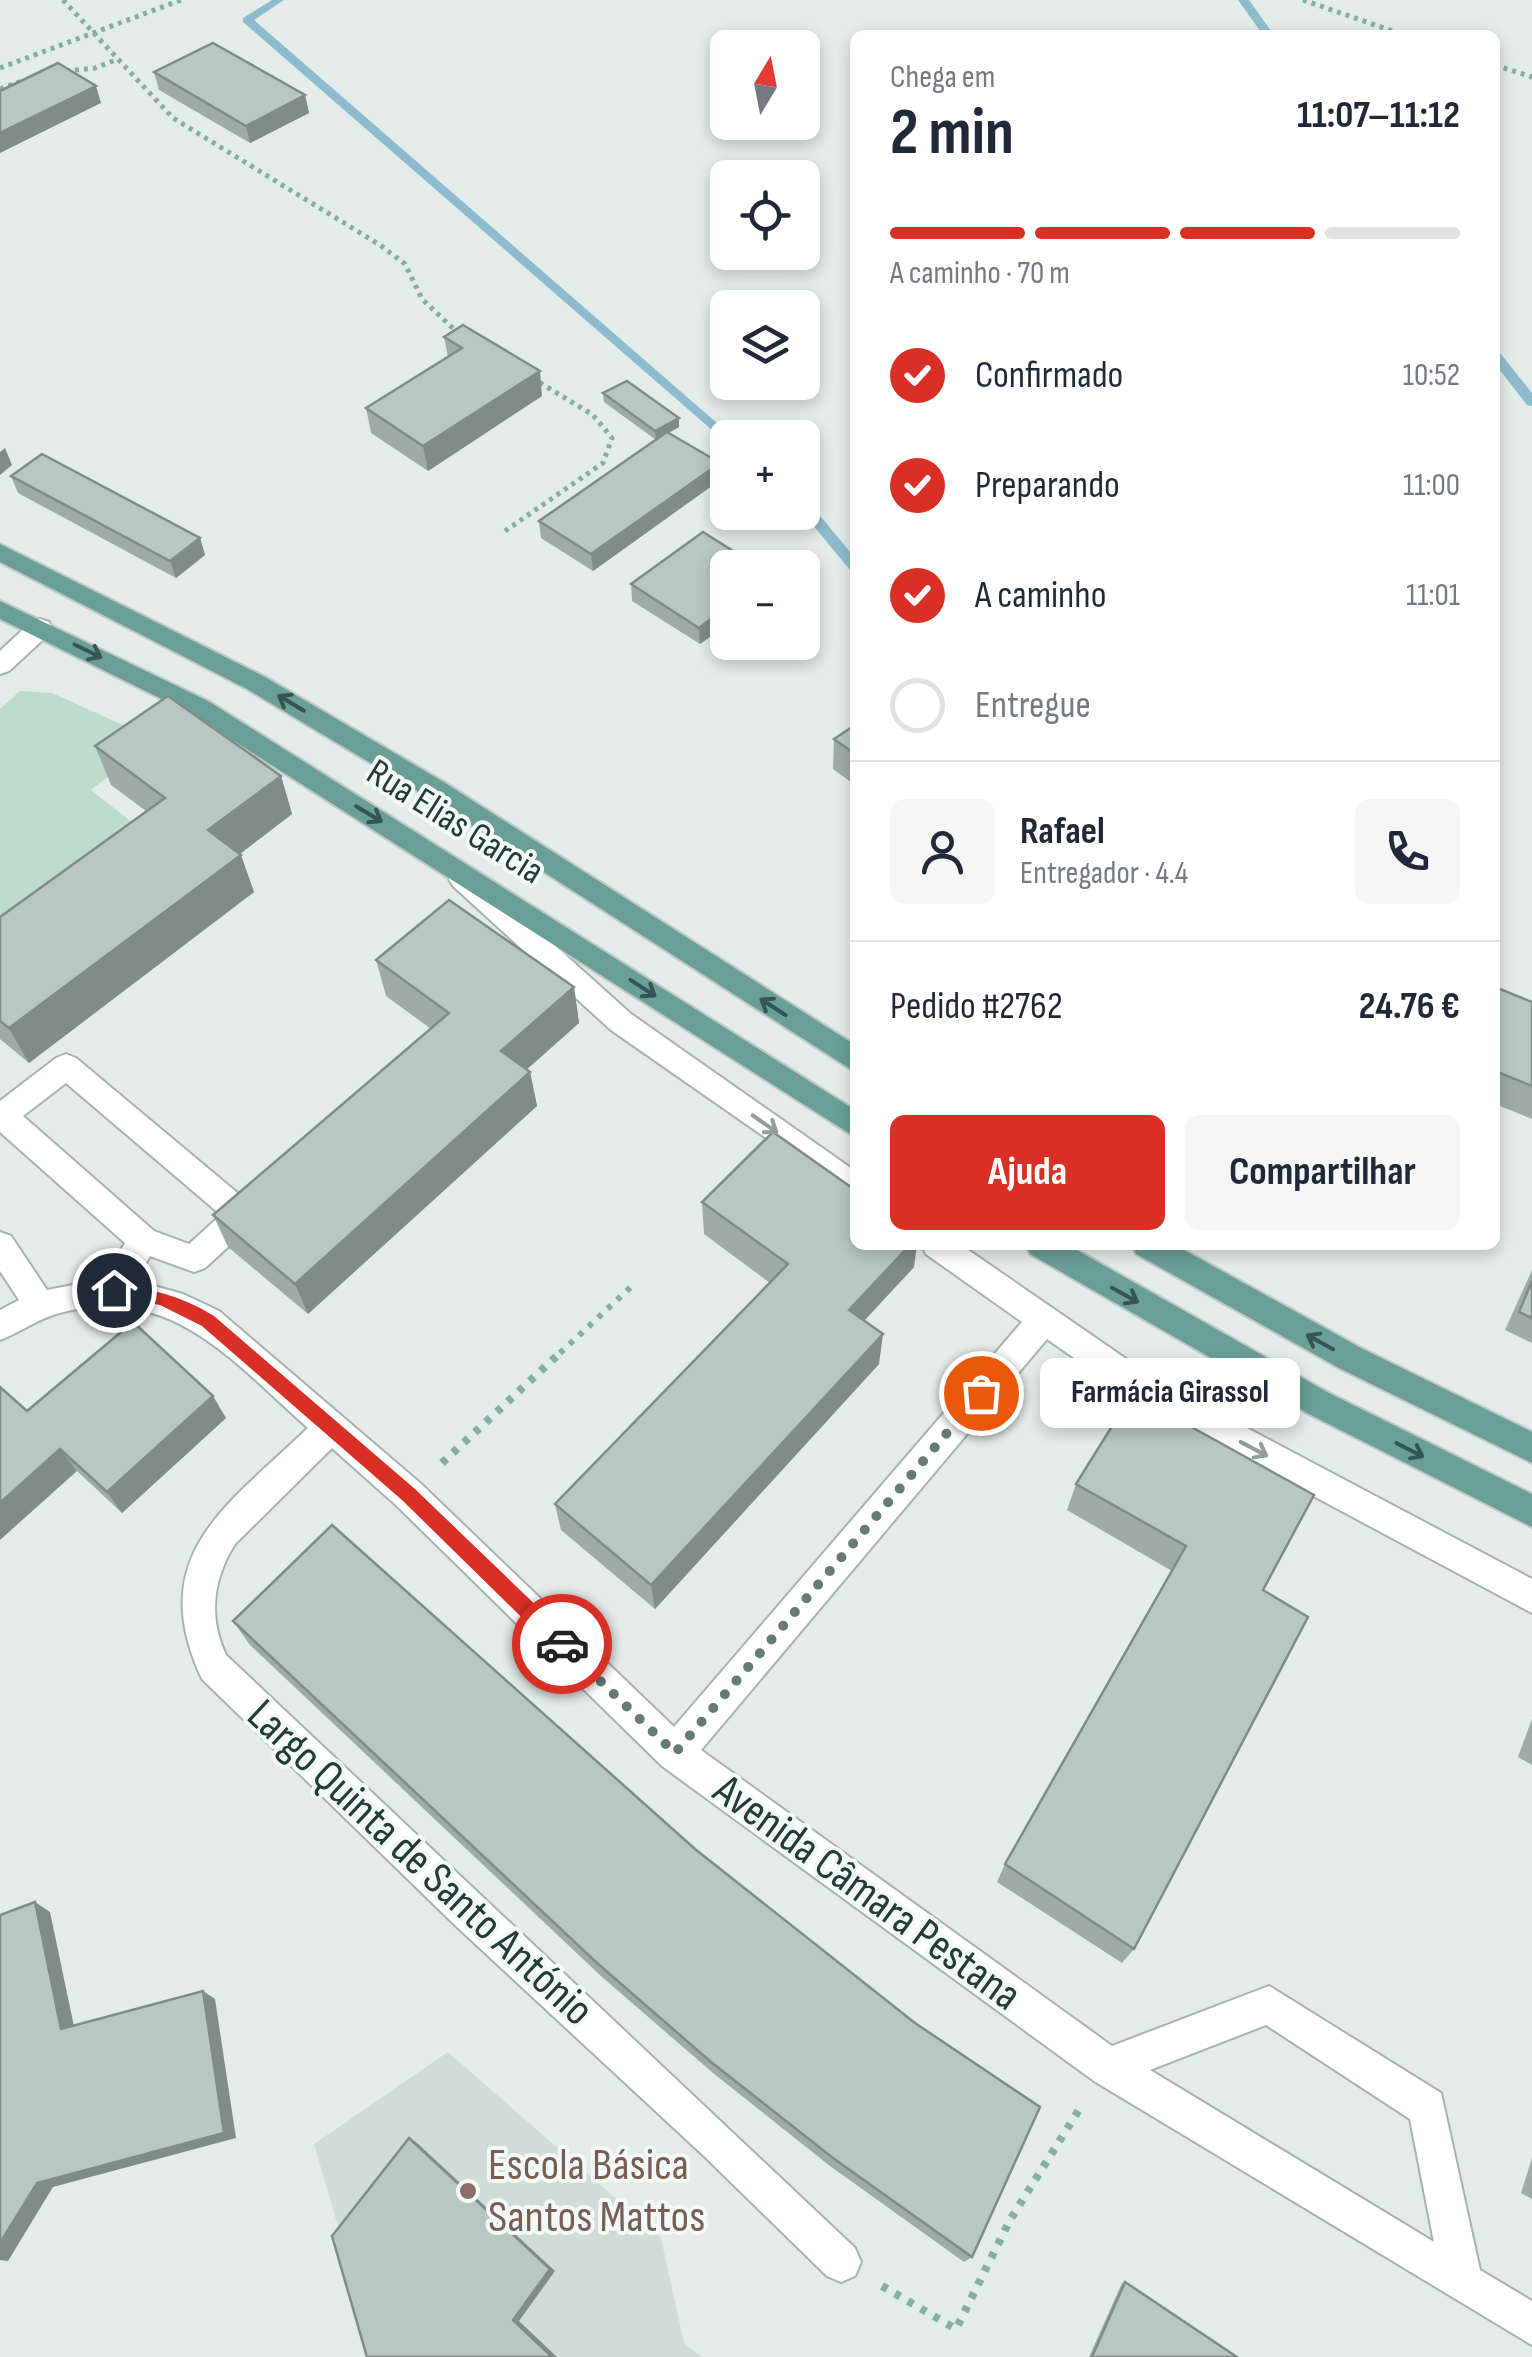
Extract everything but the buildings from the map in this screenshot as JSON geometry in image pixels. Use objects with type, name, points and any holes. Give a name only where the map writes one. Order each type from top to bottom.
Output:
[{"type":"main road","name":"Rua Elias Garcia","points":[[0,552],[256,683],[433,788],[850,1057]]},
{"type":"main road","name":"Rua Elias Garcia","points":[[0,609],[199,707],[850,1122]]},
{"type":"main road","points":[[1050,1250],[1318,1403],[1532,1511]]},
{"type":"main road","points":[[1157,1250],[1350,1358],[1532,1448]]},
{"type":"street","points":[[0,665],[40,628]]},
{"type":"street","points":[[446,863],[621,1022],[850,1183]]},
{"type":"street","points":[[66,1066],[242,1214],[194,1259],[144,1240],[2,1116],[66,1066]]},
{"type":"street","points":[[114,1290],[144,1240]]},
{"type":"street","points":[[0,1245],[40,1306]]},
{"type":"street","points":[[944,1250],[1147,1391],[1532,1597]]},
{"type":"street","name":"Avenida Câmara Pestana","points":[[0,1326],[65,1297],[114,1290],[185,1306],[208,1321],[408,1494],[675,1753],[1108,2066],[1532,2324]]},
{"type":"street","points":[[675,1753],[1043,1320]]},
{"type":"street","name":"Largo Quinta de Santo António","points":[[331,1428],[223,1533],[210,1551],[203,1566],[196,1605],[203,1648],[214,1667],[468,1914],[717,2141],[841,2262]]},
{"type":"street","points":[[1108,2066],[1269,2004],[1427,2107],[1462,2279]]},
{"type":"path","points":[[63,0],[174,118],[380,244],[404,264],[422,299],[448,326],[464,336]]},
{"type":"path","points":[[0,68],[180,0]]},
{"type":"path","points":[[1303,0],[1390,30]]},
{"type":"path","points":[[0,58],[8,65]]},
{"type":"path","points":[[60,72],[94,68],[118,58]]},
{"type":"path","points":[[1500,67],[1532,77]]},
{"type":"path","points":[[0,88],[28,79]]},
{"type":"path","points":[[505,530],[603,463],[612,438],[592,415],[528,376]]},
{"type":"path","points":[[408,1494],[632,1286]]},
{"type":"path","points":[[841,2262],[956,2329],[1010,2220],[1072,2120]]},
{"type":"shaded area","name":"Escola Básica Santos Mattos","points":[[448,2052],[661,2238],[684,2343],[702,2357],[376,2357],[314,2144]]},
{"type":"green space","points":[[20,691],[52,693],[156,740],[91,790],[152,838],[0,952],[0,709]]},
{"type":"waterway","points":[[279,0],[247,20],[710,424]]},
{"type":"waterway","points":[[1243,0],[1265,30]]},
{"type":"waterway","points":[[1500,362],[1532,402]]},
{"type":"waterway","points":[[820,525],[850,561]]},
{"type":"way so far","points":[[562,1644],[675,1753],[981,1393]]},
{"type":"place","name":"Farmácia Girassol","points":[[981,1393]]},
{"type":"place","name":"Escola Básica Santos Mattos","points":[[468,2191]]},
{"type":"route","points":[[114,1290],[185,1306],[208,1321],[408,1494],[562,1644]]}]
